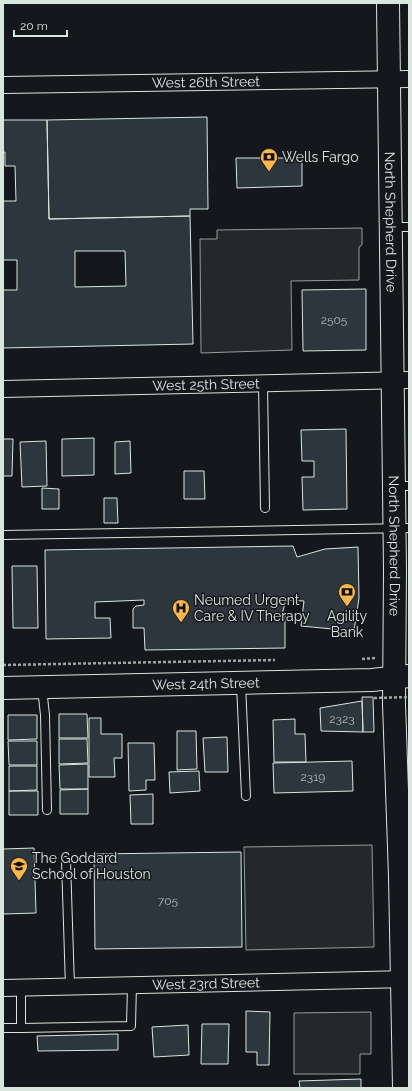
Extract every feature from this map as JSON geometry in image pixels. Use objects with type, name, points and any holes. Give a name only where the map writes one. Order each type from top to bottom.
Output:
[{"type":"main road","name":"North Shepherd Drive","points":[[388,3],[399,79],[402,677],[394,704],[406,980],[404,1088]]},
{"type":"main road","name":"West 24th Street","points":[[3,688],[372,680],[402,677]]},
{"type":"street","name":"West 26th Street","points":[[3,84],[399,79]]},
{"type":"street","name":"West 25th Street","points":[[3,389],[400,380]]},
{"type":"street","name":"West 23rd Street","points":[[3,988],[406,980]]},
{"type":"lane","points":[[263,384],[264,508]]},
{"type":"lane","points":[[3,535],[402,528]]},
{"type":"lane","points":[[241,683],[246,796]]},
{"type":"lane","points":[[41,687],[45,715],[47,810]]},
{"type":"lane","points":[[66,861],[70,987]]},
{"type":"lane","points":[[3,1028],[131,1026],[132,985]]},
{"type":"lane","points":[[21,988],[21,1028]]},
{"type":"path","points":[[356,659],[378,657]]},
{"type":"path","points":[[3,665],[277,660]]},
{"type":"path","points":[[374,698],[409,697]]},
{"type":"shaded area","points":[[362,228],[362,245],[359,247],[359,280],[291,281],[292,350],[201,353],[200,239],[217,239],[217,230]]},
{"type":"shaded area","points":[[372,845],[374,947],[246,950],[244,847]]},
{"type":"shaded area","points":[[371,1012],[371,1054],[360,1054],[360,1074],[294,1074],[294,1013]]},
{"type":"building","points":[[207,117],[208,209],[190,209],[190,216],[49,219],[47,120]]},
{"type":"building","points":[[3,120],[47,120],[49,219],[190,216],[193,344],[3,348],[3,290],[17,290],[17,260],[3,260],[3,201],[16,201],[15,166],[5,166],[5,152],[3,152]],"holes":[[[75,251],[125,251],[126,286],[75,287]]]},
{"type":"building","name":"Wells Fargo","points":[[236,158],[302,158],[302,186],[237,188]]},
{"type":"building","points":[[366,289],[366,350],[303,351],[302,290]]},
{"type":"building","points":[[346,429],[347,509],[303,510],[302,477],[314,477],[314,461],[302,461],[301,430]]},
{"type":"building","points":[[94,438],[94,475],[62,476],[62,439]]},
{"type":"building","points":[[3,439],[13,439],[12,476],[3,476]]},
{"type":"building","points":[[46,441],[47,486],[22,487],[20,442]]},
{"type":"building","points":[[130,441],[131,473],[115,474],[115,442]]},
{"type":"building","points":[[184,471],[204,471],[205,499],[184,499]]},
{"type":"building","points":[[42,488],[59,489],[59,509],[42,509]]},
{"type":"building","points":[[104,498],[117,498],[118,523],[104,523]]},
{"type":"building","points":[[293,546],[297,557],[325,549],[358,547],[359,598],[354,631],[301,626],[304,601],[286,600],[282,614],[285,614],[285,648],[145,650],[144,628],[133,628],[133,609],[136,606],[144,605],[144,600],[95,602],[95,618],[110,618],[111,638],[46,639],[45,550]]},
{"type":"building","points":[[12,566],[37,566],[38,628],[13,628]]},
{"type":"building","points":[[362,697],[373,697],[374,732],[363,732]]},
{"type":"building","points":[[362,701],[363,732],[321,731],[320,708]]},
{"type":"building","points":[[59,714],[87,714],[88,738],[59,738]]},
{"type":"building","points":[[8,715],[37,715],[37,739],[8,740]]},
{"type":"building","points":[[89,718],[101,718],[101,734],[122,734],[122,758],[114,758],[115,777],[89,777]]},
{"type":"building","points":[[295,719],[295,734],[305,734],[306,762],[274,762],[273,720]]},
{"type":"building","points":[[177,731],[196,731],[197,769],[177,770]]},
{"type":"building","points":[[227,737],[228,772],[205,772],[203,738]]},
{"type":"building","points":[[59,739],[87,739],[88,763],[59,764]]},
{"type":"building","points":[[8,741],[37,741],[37,765],[9,765]]},
{"type":"building","points":[[128,743],[154,743],[155,780],[146,780],[146,790],[129,791]]},
{"type":"building","points":[[352,761],[353,791],[274,793],[273,763]]},
{"type":"building","points":[[88,764],[88,789],[60,789],[59,765]]},
{"type":"building","points":[[9,766],[37,766],[37,790],[9,791]]},
{"type":"building","points":[[199,771],[200,791],[170,793],[169,772]]},
{"type":"building","points":[[88,789],[88,814],[60,814],[60,790]]},
{"type":"building","points":[[9,791],[38,791],[38,815],[9,815]]},
{"type":"building","points":[[153,794],[153,824],[131,824],[130,795]]},
{"type":"building","name":"The Goddard School of Houston","points":[[34,848],[36,913],[3,914],[3,849]]},
{"type":"building","points":[[241,852],[242,947],[95,949],[94,854]]},
{"type":"building","points":[[246,1011],[270,1012],[269,1065],[257,1065],[257,1052],[246,1052]]},
{"type":"building","points":[[202,1024],[229,1024],[228,1064],[201,1064]]},
{"type":"building","points":[[188,1025],[189,1055],[154,1057],[152,1027]]},
{"type":"building","points":[[118,1034],[118,1050],[38,1051],[37,1036]]},
{"type":"building","points":[[361,1079],[361,1088],[300,1088],[299,1081]]},
{"type":"place","name":"Wells Fargo","points":[[269,172]]},
{"type":"place","name":"Agility Bank","points":[[347,607]]},
{"type":"place","name":"Neumed Urgent Care & IV Therapy","points":[[181,623]]},
{"type":"place","name":"The Goddard School of Houston","points":[[19,881]]}]
